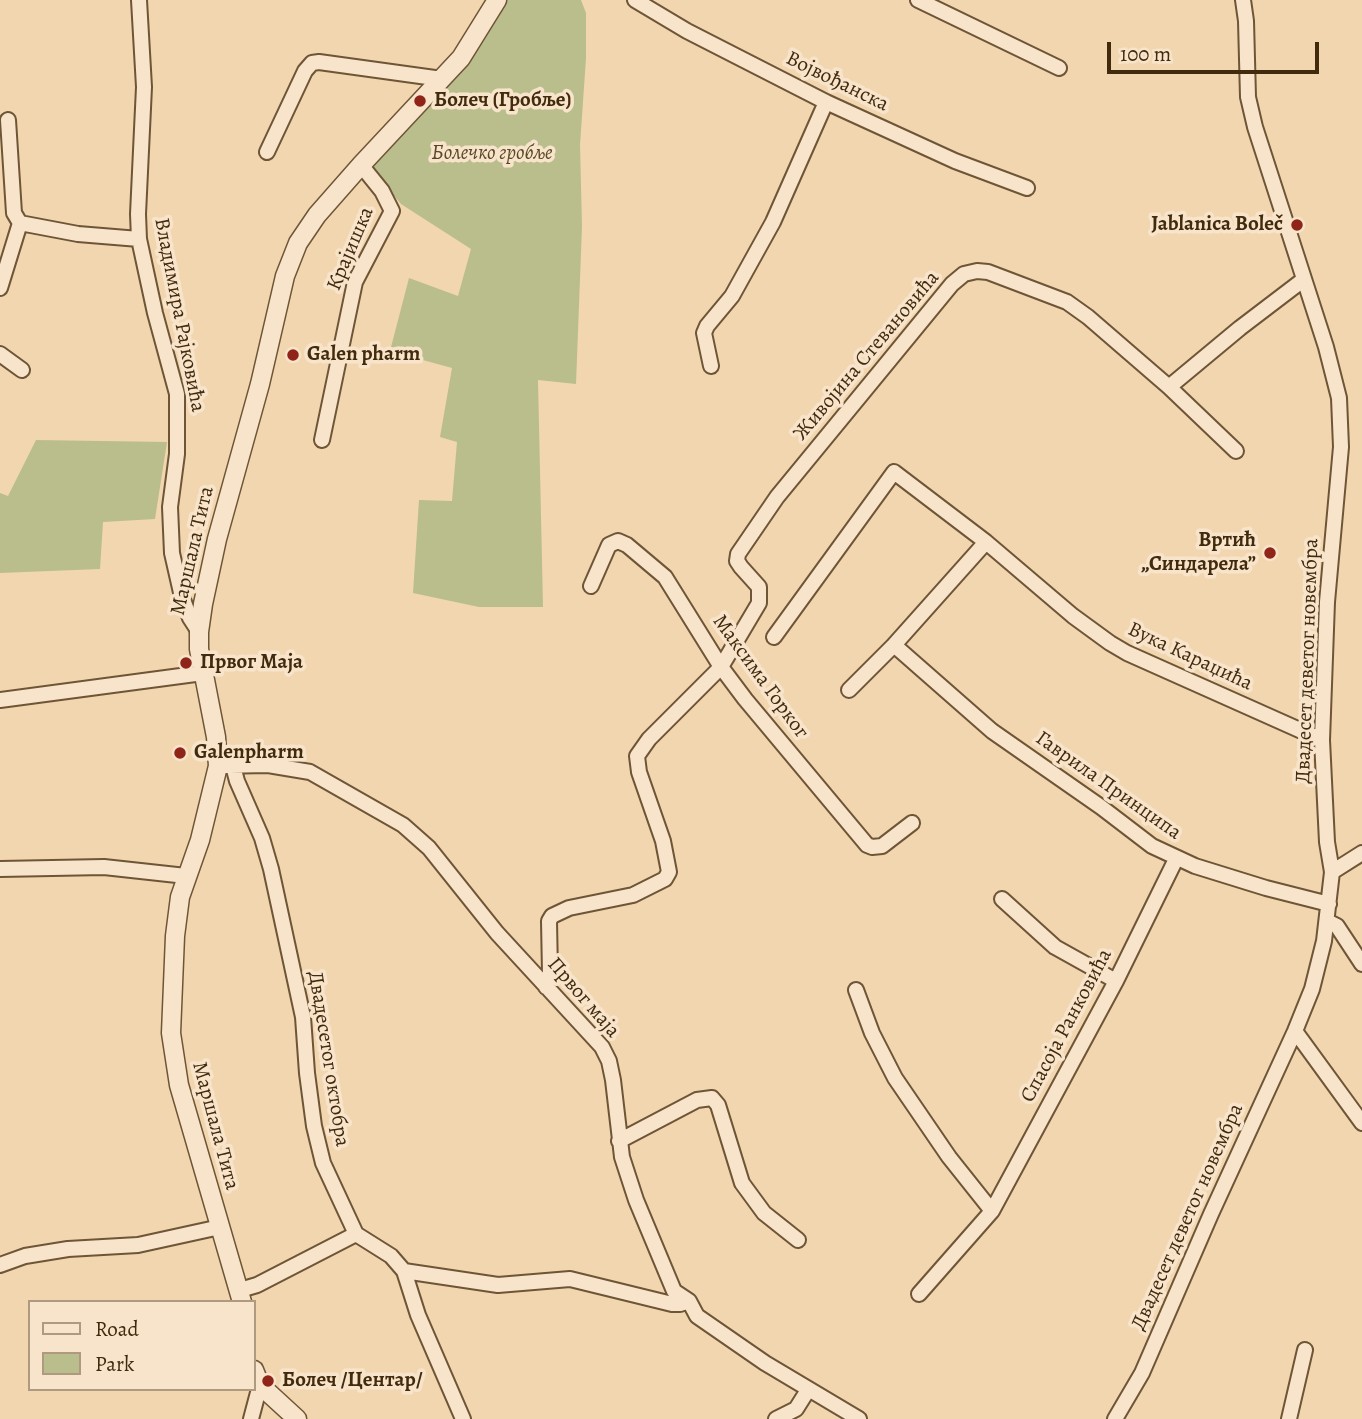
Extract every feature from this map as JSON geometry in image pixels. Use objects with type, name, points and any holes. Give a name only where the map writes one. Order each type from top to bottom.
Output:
[{"type":"street","name":"Владимира Рајковића","points":[[139,0],[144,87],[139,239],[177,394],[177,454],[170,507],[172,553],[182,597],[199,632]]},
{"type":"street","name":"Маршала Тита","points":[[241,1296],[179,1086],[173,1057],[171,1020],[175,936],[180,897],[225,766],[203,673],[199,632],[217,539],[260,384],[285,276],[298,243],[360,165],[461,58],[497,0]]},
{"type":"street","name":"Војвођанска","points":[[635,0],[687,31],[825,102],[979,171],[1027,188]]},
{"type":"street","points":[[918,0],[1059,68]]},
{"type":"street","name":"Двадесет деветог новембра","points":[[1115,1419],[1142,1373],[1312,989],[1327,922],[1332,872],[1327,842],[1322,740],[1327,602],[1341,447],[1339,398],[1326,347],[1255,127],[1248,97],[1243,0]]},
{"type":"street","points":[[267,152],[305,71],[312,63],[442,79]]},
{"type":"street","points":[[711,366],[704,333],[707,326],[732,296],[773,222],[825,102]]},
{"type":"street","points":[[8,120],[14,214],[20,223],[78,234],[139,239]]},
{"type":"street","name":"Крајишка","points":[[322,440],[355,282],[393,211],[382,191],[360,165]]},
{"type":"street","points":[[0,288],[20,223]]},
{"type":"street","name":"Живојина Стевановића","points":[[721,667],[761,597],[759,587],[737,561],[738,554],[786,487],[952,284],[964,274],[988,272],[1067,302],[1169,387],[1236,451]]},
{"type":"street","points":[[1169,387],[1303,280]]},
{"type":"street","points":[[0,354],[22,370]]},
{"type":"street","name":"Вука Караџића","points":[[774,637],[894,472],[986,542],[1073,616],[1127,653],[1322,740]]},
{"type":"street","name":"Максима Горког","points":[[591,586],[609,545],[623,542],[666,577],[721,667],[778,740],[867,845],[882,846],[912,823]]},
{"type":"street","points":[[849,690],[894,645],[986,542]]},
{"type":"street","name":"Гаврила Принципа","points":[[894,645],[992,731],[1152,846],[1176,859],[1266,888],[1329,904]]},
{"type":"street","points":[[546,987],[550,964],[549,921],[552,916],[569,908],[633,895],[666,879],[669,866],[639,772],[637,756],[649,739],[721,667]]},
{"type":"street","points":[[0,700],[203,673]]},
{"type":"street","name":"Првог маја","points":[[225,766],[276,766],[310,772],[403,825],[429,848],[497,933],[601,1048],[609,1061],[617,1104],[619,1141],[636,1200],[674,1292],[689,1301],[697,1315],[765,1363],[859,1419]]},
{"type":"street","name":"Двадесетог октобра","points":[[225,766],[237,781],[262,838],[271,869],[303,1017],[314,1126],[323,1163],[356,1234]]},
{"type":"street","points":[[1332,872],[1362,853]]},
{"type":"street","name":"Спасоја Ранковића","points":[[919,1294],[992,1211],[1116,981],[1176,859]]},
{"type":"street","points":[[0,869],[104,867],[186,876]]},
{"type":"street","points":[[1002,899],[1055,947],[1116,981]]},
{"type":"street","points":[[1327,922],[1337,926],[1362,964]]},
{"type":"street","points":[[856,990],[872,1033],[895,1078],[949,1157],[992,1211]]},
{"type":"street","points":[[1295,1031],[1362,1123]]},
{"type":"street","points":[[619,1141],[697,1100],[712,1098],[718,1105],[742,1183],[764,1213],[798,1240]]},
{"type":"street","points":[[0,1265],[25,1256],[68,1249],[138,1245],[220,1227]]},
{"type":"street","points":[[241,1296],[356,1234],[391,1256],[404,1271],[418,1315],[463,1419]]},
{"type":"street","points":[[404,1271],[498,1285],[570,1279],[672,1304],[689,1301]]},
{"type":"street","points":[[1289,1419],[1305,1350]]},
{"type":"street","points":[[257,1378],[297,1419]]},
{"type":"street","points":[[776,1419],[796,1409],[808,1390]]},
{"type":"street","points":[[251,1419],[255,1391]]},
{"type":"green space","name":"Болечко гробље","points":[[497,0],[581,0],[586,13],[580,145],[582,226],[576,384],[538,380],[543,607],[479,607],[413,593],[419,500],[452,501],[457,442],[440,437],[452,368],[390,351],[409,278],[458,296],[471,249],[401,204],[365,161],[461,58]]},
{"type":"green space","points":[[36,440],[167,442],[155,519],[103,522],[100,569],[0,573],[0,493],[8,496]]},
{"type":"place","name":"Болеч (Гробље)","points":[[420,101]]},
{"type":"place","name":"Jablanica Boleč","points":[[1297,225]]},
{"type":"place","name":"Galen pharm","points":[[293,355]]},
{"type":"place","name":"Вртић „Синдарела”","points":[[1270,553]]},
{"type":"place","name":"Првог Маја","points":[[186,663]]},
{"type":"place","name":"Galenpharm","points":[[180,753]]},
{"type":"place","name":"Болеч /Центар/","points":[[268,1381]]}]
